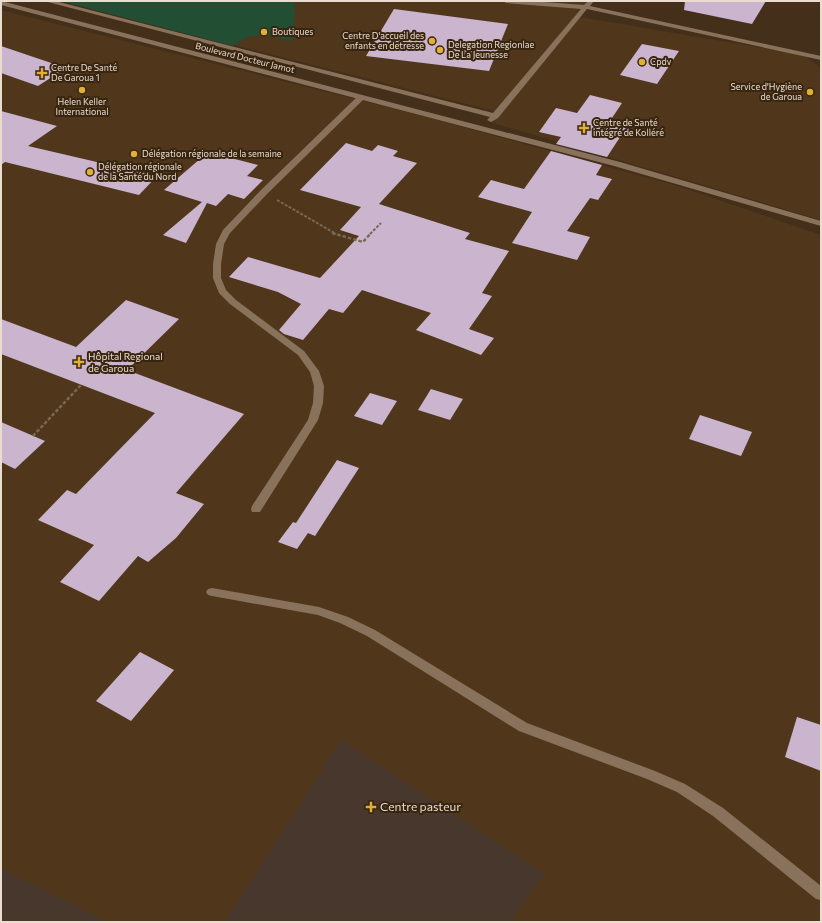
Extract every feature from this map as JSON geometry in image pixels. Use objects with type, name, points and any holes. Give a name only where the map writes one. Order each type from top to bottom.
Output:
[{"type":"street","name":"Boulevard Docteur Jamot","points":[[48,1],[495,116]]},
{"type":"street","points":[[506,1],[585,8],[821,58]]},
{"type":"street","points":[[485,128],[591,1]]},
{"type":"street","name":"Boulevard Docteur Jamot","points":[[1,3],[485,128],[617,164],[821,224]]},
{"type":"street","points":[[256,509],[313,420],[319,397],[319,386],[314,371],[301,353],[233,302],[222,291],[217,278],[216,264],[220,244],[226,232],[264,192],[362,97]]},
{"type":"street","points":[[212,592],[319,611],[344,620],[371,633],[523,727],[651,775],[681,788],[718,812],[821,894]]},
{"type":"path","points":[[264,192],[332,233],[363,242],[381,224]]},
{"type":"path","points":[[33,436],[81,385]]},
{"type":"shaded area","points":[[61,1],[593,1],[580,17],[803,55],[821,68],[821,220],[490,122],[498,112]]},
{"type":"shaded area","points":[[1,10],[422,116],[681,187],[821,235],[821,922],[1,922]]},
{"type":"shaded area","name":"Centre pasteur","points":[[341,740],[544,874],[510,922],[225,922]]},
{"type":"shaded area","points":[[1,869],[107,922],[1,922]]},
{"type":"green space","points":[[61,1],[295,1],[293,41],[262,35],[248,37],[233,46]]},
{"type":"building","points":[[685,1],[766,1],[752,24],[684,10]]},
{"type":"building","name":"Centre D'accueil des enfants en detresse","points":[[394,9],[508,24],[489,71],[366,56]]},
{"type":"building","points":[[642,44],[679,51],[657,84],[620,75]]},
{"type":"building","points":[[1,46],[66,68],[38,86],[1,73]]},
{"type":"building","name":"Centre de Santé intégré de Kolléré","points":[[590,95],[622,103],[610,121],[628,125],[607,157],[556,144],[561,137],[539,132],[556,108],[577,113]]},
{"type":"building","points":[[1,111],[57,126],[28,146],[157,176],[139,195],[5,162],[1,165]]},
{"type":"building","points":[[346,143],[372,151],[378,145],[398,151],[393,156],[417,163],[379,204],[470,233],[465,239],[509,251],[482,293],[492,296],[469,329],[494,338],[481,355],[416,330],[431,313],[362,290],[343,313],[329,309],[303,340],[284,334],[279,330],[301,304],[278,292],[229,277],[248,257],[320,278],[359,236],[340,230],[361,207],[300,190]]},
{"type":"building","points":[[551,151],[602,165],[596,175],[612,179],[598,200],[590,198],[567,231],[590,237],[577,260],[512,243],[532,212],[478,197],[491,180],[524,189]]},
{"type":"building","points":[[208,152],[258,165],[247,176],[263,180],[244,199],[228,194],[216,206],[207,203],[186,243],[163,235],[202,202],[164,190]]},
{"type":"building","points":[[126,300],[179,319],[127,370],[244,414],[176,493],[204,504],[176,538],[148,562],[138,556],[99,601],[60,582],[94,545],[38,520],[67,490],[76,494],[155,413],[1,354],[1,319],[76,347]]},
{"type":"building","points":[[431,389],[463,399],[450,420],[418,410]]},
{"type":"building","points":[[370,393],[397,401],[382,425],[354,416]]},
{"type":"building","points":[[700,415],[752,432],[741,456],[689,439]]},
{"type":"building","points":[[1,422],[45,441],[15,469],[1,462]]},
{"type":"building","points":[[337,460],[359,468],[315,536],[308,533],[297,549],[278,542],[293,522],[296,523]]},
{"type":"building","points":[[140,652],[174,670],[131,721],[96,701]]},
{"type":"building","points":[[797,717],[821,725],[821,771],[785,757]]},
{"type":"place","name":"Boutiques","points":[[264,32]]},
{"type":"place","name":"Centre D'accueil des enfants en detresse","points":[[432,41]]},
{"type":"place","name":"Delegation Regionlae De La Jeunesse","points":[[440,50]]},
{"type":"place","name":"Cpdv","points":[[642,62]]},
{"type":"place","name":"Centre De Santé De Garoua 1","points":[[42,73]]},
{"type":"place","name":"Helen Keller International","points":[[82,90]]},
{"type":"place","name":"Service d'Hygiène de Garoua","points":[[810,92]]},
{"type":"place","name":"Centre de Santé intégré de Kolléré","points":[[584,128]]},
{"type":"place","name":"Délégation régionale de la semaine","points":[[134,154]]},
{"type":"place","name":"Délégation régionale de la Santé du Nord","points":[[90,172]]},
{"type":"place","name":"Hôpital Regional de Garoua","points":[[79,362]]},
{"type":"place","name":"Centre pasteur","points":[[371,807]]}]
